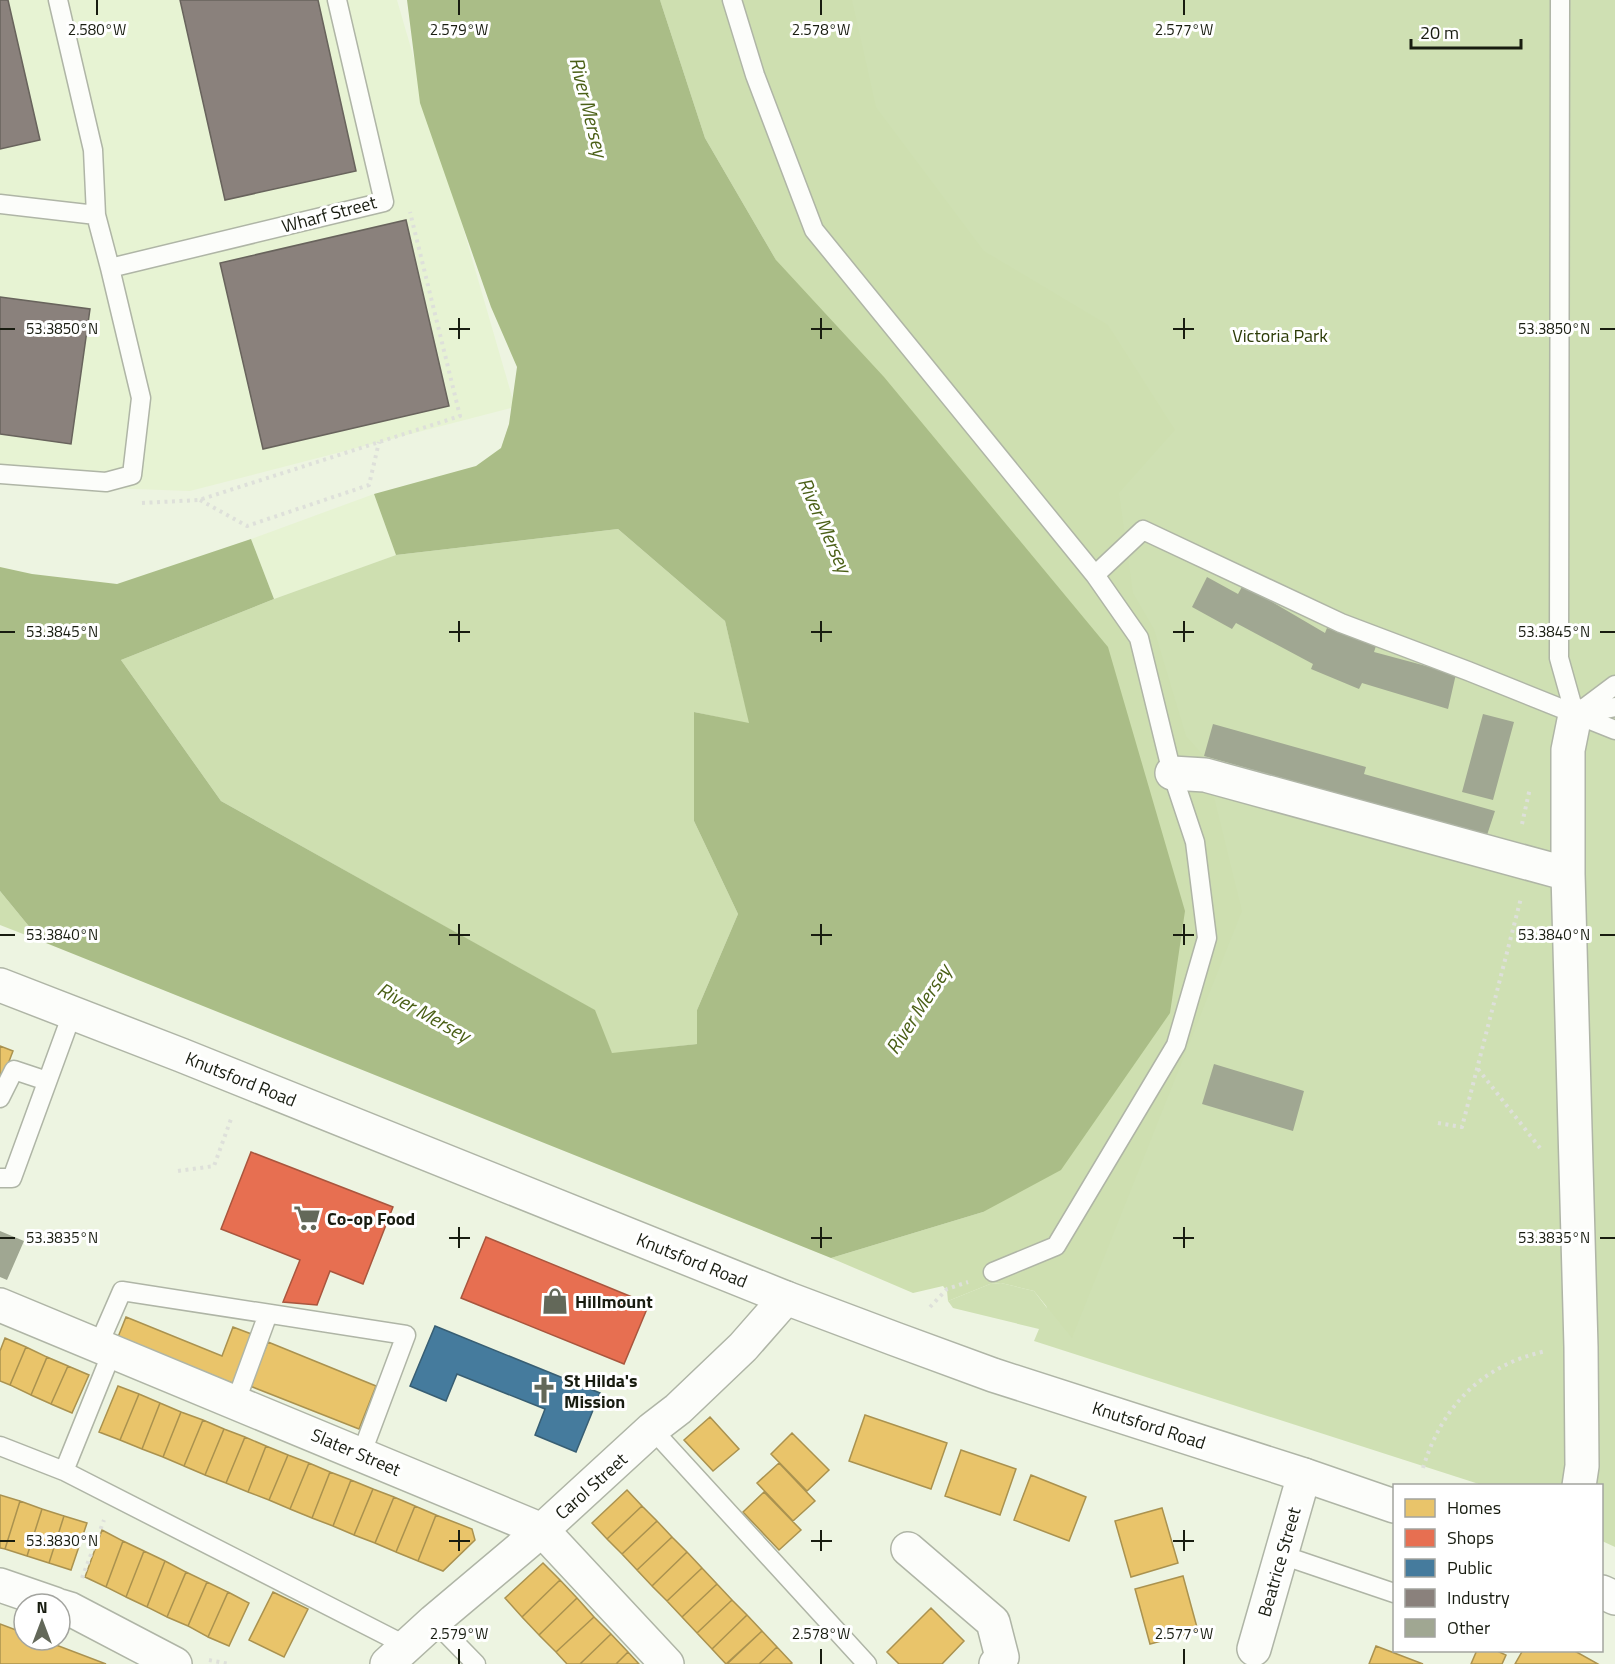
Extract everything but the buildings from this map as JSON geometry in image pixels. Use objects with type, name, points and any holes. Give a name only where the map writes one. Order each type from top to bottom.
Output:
[{"type":"main road","points":[[1575,715],[1568,750],[1568,874],[1582,1395],[1582,1466],[1579,1484]]},
{"type":"main road","points":[[1172,773],[1205,775],[1568,874]]},
{"type":"main road","name":"Knutsford Road","points":[[0,985],[192,1059],[786,1298],[993,1375],[1393,1505]]},
{"type":"main road","name":"Carol Street","points":[[397,1655],[542,1530],[652,1429],[678,1409],[743,1347],[786,1298]]},
{"type":"main road","name":"Slater Street","points":[[0,1305],[236,1401],[542,1530],[667,1664]]},
{"type":"main road","name":"Beatrice Street","points":[[1254,1649],[1304,1475]]},
{"type":"main road","points":[[908,1549],[993,1622],[1002,1657],[996,1664]]},
{"type":"main road","points":[[0,1585],[21,1592]]},
{"type":"main road","points":[[72,1610],[190,1663]]},
{"type":"lane","points":[[0,474],[106,482],[132,476],[141,398],[111,268],[96,215],[93,150],[58,0]]},
{"type":"lane","name":"Wharf Street","points":[[111,268],[384,201],[337,0]]},
{"type":"lane","points":[[732,0],[755,75],[814,230],[1095,575],[1139,638],[1172,773],[1195,842],[1207,938],[1176,1045],[1056,1246],[993,1272]]},
{"type":"lane","points":[[1560,0],[1559,658],[1575,715]]},
{"type":"lane","points":[[0,204],[96,215]]},
{"type":"lane","points":[[1095,575],[1143,530],[1341,623],[1615,730]]},
{"type":"lane","points":[[1575,715],[1615,685]]},
{"type":"lane","points":[[1575,715],[1615,707]]},
{"type":"lane","points":[[0,1178],[12,1178],[72,1014]]},
{"type":"lane","points":[[0,1098],[14,1070],[47,1081]]},
{"type":"lane","points":[[64,1471],[122,1291],[406,1335],[361,1455]]},
{"type":"lane","points":[[236,1401],[268,1314]]},
{"type":"lane","points":[[652,1429],[867,1664]]},
{"type":"lane","points":[[0,1446],[64,1471],[113,1496],[397,1655]]},
{"type":"lane","points":[[1282,1555],[1393,1592]]},
{"type":"lane","points":[[434,1621],[476,1664]]},
{"type":"path","points":[[141,503],[199,500],[460,416],[410,210]]},
{"type":"path","points":[[199,500],[247,526],[369,484],[379,442]]},
{"type":"path","points":[[1438,1123],[1462,1127],[1522,892],[1506,888],[1532,780]]},
{"type":"path","points":[[1477,1068],[1577,1195]]},
{"type":"path","points":[[177,1171],[214,1166],[231,1119]]},
{"type":"path","points":[[930,1307],[947,1289],[968,1281]]},
{"type":"path","points":[[1424,1468],[1440,1425],[1470,1388],[1510,1362],[1547,1350]]},
{"type":"path","points":[[68,1592],[113,1496]]},
{"type":"path","points":[[190,1663],[211,1660],[229,1664]]},
{"type":"shaded area","points":[[0,0],[397,0],[515,407],[190,491],[0,482]]},
{"type":"shaded area","points":[[660,0],[852,0],[876,107],[984,251],[1108,325],[1175,430],[1119,493],[1133,593],[1154,629],[1186,736],[1204,756],[1242,911],[1072,1338],[1034,1291],[1001,1283],[990,1284],[948,1301],[947,1291],[943,1286],[913,1293],[831,1258],[983,1212],[1108,647],[884,377],[776,260],[705,138]]},
{"type":"shaded area","points":[[374,494],[396,555],[274,599],[251,539]]},
{"type":"shaded area","points":[[618,529],[725,621],[750,724],[694,712],[694,821],[738,914],[697,1010],[697,1044],[612,1054],[594,1010],[221,801],[121,660],[274,599],[396,555]]},
{"type":"shaded area","points":[[0,891],[41,941],[0,925]]},
{"type":"green space","name":"Victoria Park","points":[[660,0],[1615,0],[1615,1547],[1603,1541],[1603,1484],[1479,1484],[1034,1341],[1039,1329],[953,1308],[948,1301],[990,1284],[1001,1283],[1034,1291],[1047,1308],[776,260]]},
{"type":"water","name":"River Mersey","points":[[407,0],[660,0],[705,138],[776,260],[884,377],[1108,647],[1185,911],[1170,1013],[1061,1170],[983,1212],[831,1258],[41,941],[0,891],[0,567],[32,574],[117,584],[251,539],[274,599],[121,660],[221,801],[595,1010],[612,1053],[697,1044],[697,1010],[738,914],[694,821],[694,712],[749,723],[725,621],[618,529],[396,555],[374,494],[476,466],[501,448],[509,424],[517,367],[491,307],[420,103]]},
{"type":"place","name":"Co-op Food","points":[[307,1218]]},
{"type":"place","name":"Hillmount","points":[[555,1301]]},
{"type":"place","name":"St Hilda's Mission","points":[[544,1390]]}]
